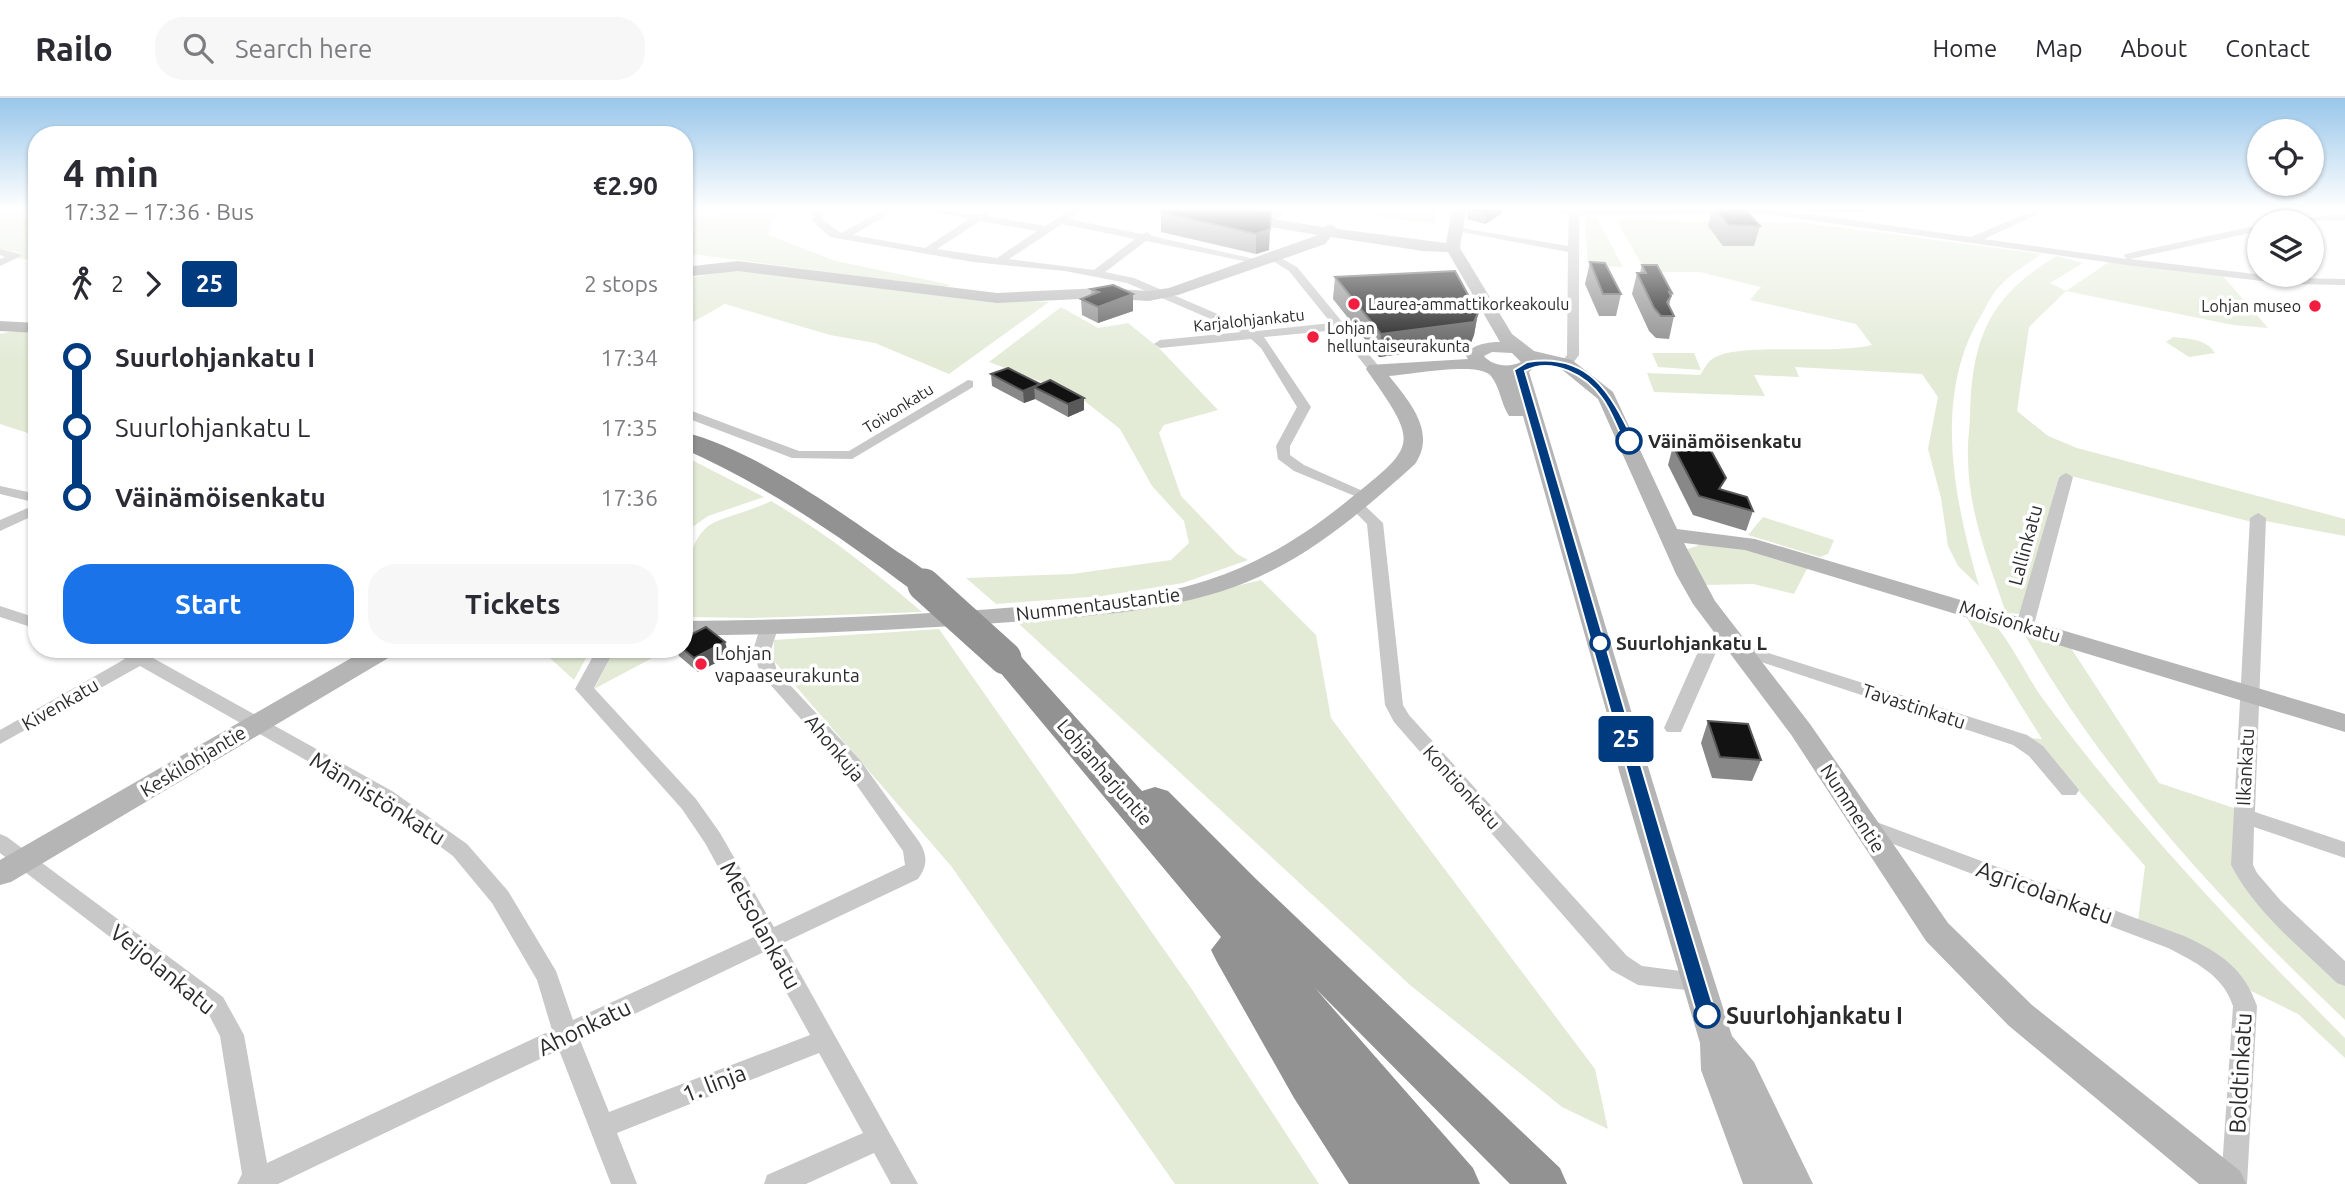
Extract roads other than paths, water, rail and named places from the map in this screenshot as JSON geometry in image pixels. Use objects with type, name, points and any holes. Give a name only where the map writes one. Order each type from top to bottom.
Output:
[{"type":"highway","name":"Lohjanharjuntie","points":[[693,448],[917,586],[1049,707],[1456,1184]]},
{"type":"highway","name":"Lohjanharjuntie","points":[[996,658],[1422,1184]]},
{"type":"highway","points":[[1049,707],[1095,738],[1242,890],[1543,1184]]},
{"type":"highway","points":[[1232,950],[1310,1084],[1377,1184]]},
{"type":"street","points":[[983,260],[1097,273],[1142,283],[1257,335],[1304,407],[1283,446],[1283,456],[1298,468],[1361,500]]},
{"type":"street","points":[[998,262],[1001,260]]},
{"type":"street","points":[[1097,273],[1115,260]]},
{"type":"street","points":[[693,271],[738,266],[997,298],[1101,293],[1164,294],[1268,260],[1293,269],[1320,293],[1341,327],[1376,369],[1391,371],[1484,358],[1566,364],[1573,355],[1575,260]]},
{"type":"street","points":[[1451,260],[1490,337],[1484,358]]},
{"type":"street","points":[[1453,260],[1505,337],[1523,359],[1619,710],[1633,771],[1717,1043],[1718,1070],[1762,1184]]},
{"type":"street","points":[[2104,260],[2289,281],[2345,282]]},
{"type":"street","points":[[0,329],[28,327]]},
{"type":"street","name":"Karjalohjankatu","points":[[1160,344],[1341,327]]},
{"type":"street","points":[[1484,358],[1500,375],[1510,395],[1550,516],[1605,710],[1633,771]]},
{"type":"street","name":"Nummentie","points":[[1566,364],[1606,396],[1672,535],[1687,574],[1735,644],[1801,730],[1909,894],[1964,962],[2020,1016],[2227,1184]]},
{"type":"street","name":"Nummentaustantie","points":[[693,628],[769,628],[933,621],[1059,611],[1176,596],[1239,578],[1274,562],[1311,540],[1408,460],[1415,446],[1416,431],[1376,369]]},
{"type":"street","name":"Toivonkatu","points":[[693,415],[797,455],[852,455],[968,384]]},
{"type":"street","name":"Lallinkatu","points":[[2025,625],[2066,477]]},
{"type":"street","points":[[0,490],[28,497]]},
{"type":"street","name":"Kontionkatu","points":[[1361,500],[1375,523],[1394,705],[1401,718],[1619,962],[1638,975],[1696,981]]},
{"type":"street","points":[[0,526],[28,512]]},
{"type":"street","name":"Ilkankatu","points":[[2258,518],[2242,864],[2246,876],[2345,976]]},
{"type":"street","name":"Moisionkatu","points":[[1672,535],[1746,544],[2025,625],[2345,723]]},
{"type":"street","points":[[0,611],[28,621]]},
{"type":"street","name":"Ahonkuja","points":[[769,628],[762,650],[769,673],[853,765],[913,849],[917,859],[915,867]]},
{"type":"street","points":[[1674,728],[1710,645],[1718,639],[1735,644]]},
{"type":"street","name":"Tavastinkatu","points":[[1735,644],[2020,740],[2036,751],[2069,790]]},
{"type":"street","name":"Kivenkatu","points":[[0,738],[141,658]]},
{"type":"street","name":"Männistönkatu","points":[[154,658],[254,724],[385,796],[460,850],[500,897],[548,978],[566,1036],[624,1184]]},
{"type":"street","name":"Keskilohjantie","points":[[0,873],[370,658]]},
{"type":"street","name":"Metsolankatu","points":[[601,658],[584,689],[689,804],[713,838],[905,1184]]},
{"type":"street","points":[[2243,816],[2345,850]]},
{"type":"street","name":"Agricolankatu","points":[[1863,825],[2176,942],[2223,968]]},
{"type":"street","name":"Veijolankatu","points":[[0,842],[215,1004],[232,1035],[255,1183]]},
{"type":"street","name":"Ahonkatu","points":[[255,1183],[910,873],[915,867]]},
{"type":"street","name":"Boldtinkatu","points":[[2223,968],[2236,984],[2245,1006],[2234,1184]]},
{"type":"street","name":"1. linja","points":[[602,1127],[825,1040]]},
{"type":"street","points":[[1717,1043],[1742,1073],[1794,1184]]},
{"type":"street","points":[[777,1184],[880,1138]]},
{"type":"place","name":"Laurea-ammattikorkeakoulu","points":[[1354,304]]},
{"type":"place","name":"Lohjan museo","points":[[2315,306]]},
{"type":"place","name":"Lohjan helluntaiseurakunta","points":[[1313,337]]},
{"type":"place","name":"Väinämöisenkatu","points":[[1629,441]]},
{"type":"place","name":"Suurlohjankatu L","points":[[1600,643]]},
{"type":"place","name":"Lohjan vapaaseurakunta","points":[[701,664]]},
{"type":"place","name":"Suurlohjankatu I","points":[[1707,1015]]}]
